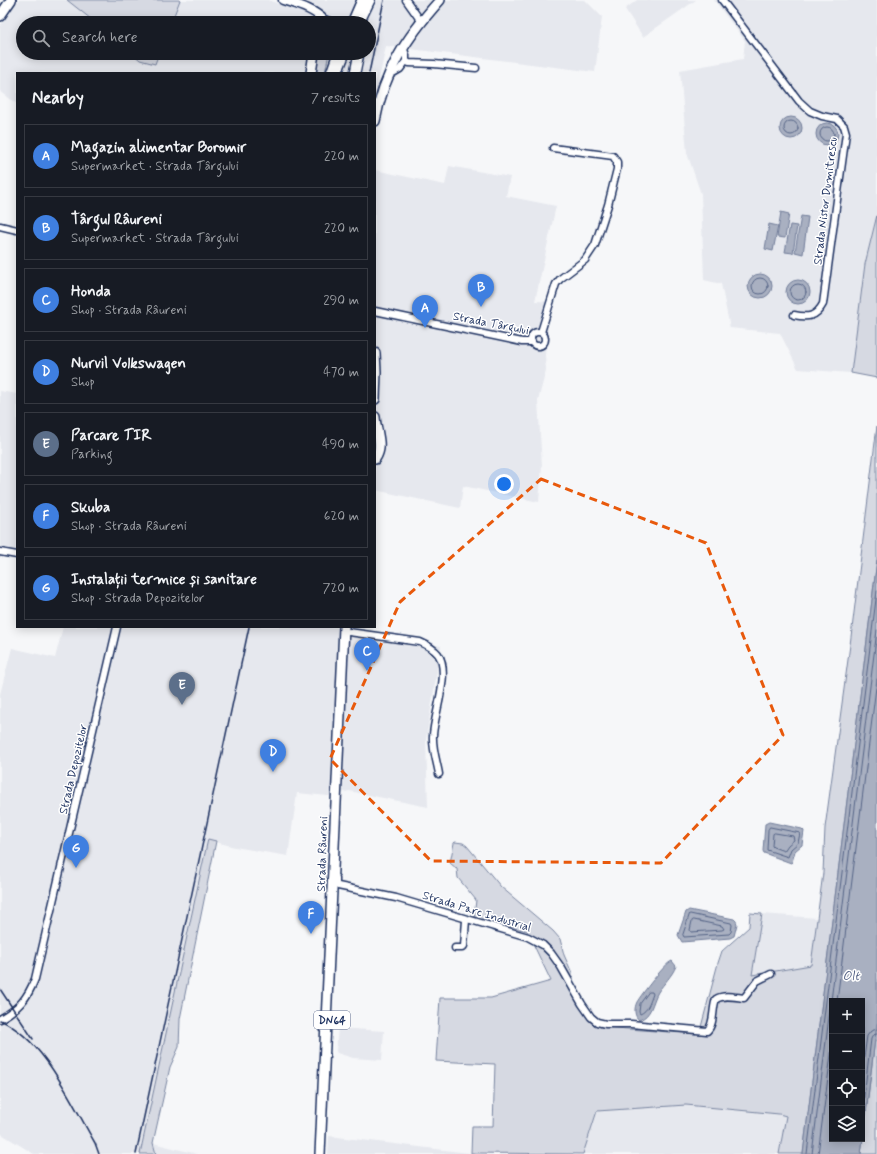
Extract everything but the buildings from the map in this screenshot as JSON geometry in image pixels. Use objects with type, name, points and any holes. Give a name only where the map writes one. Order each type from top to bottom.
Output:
[{"type":"main road","points":[[0,16],[11,0]]},
{"type":"main road","points":[[376,116],[387,77],[403,47],[440,0]]},
{"type":"main road","points":[[358,16],[366,2]]},
{"type":"main road","points":[[365,16],[366,2]]},
{"type":"main road","points":[[312,72],[313,60]]},
{"type":"main road","points":[[331,72],[336,60]]},
{"type":"main road","points":[[337,72],[338,60]]},
{"type":"main road","points":[[352,60],[357,63]]},
{"type":"main road","points":[[355,72],[358,60]]},
{"type":"main road","points":[[376,424],[380,446],[379,453],[376,458]]},
{"type":"main road","name":"Strada Râureni","points":[[320,1154],[347,629]]},
{"type":"main road","name":"Strada Râureni","points":[[326,1154],[338,886],[347,629]]},
{"type":"street","points":[[283,0],[317,13],[319,16]]},
{"type":"street","points":[[406,0],[422,21]]},
{"type":"street","name":"Strada Nistor Dumitrescu","points":[[722,0],[799,100],[810,111],[822,116],[837,119],[846,133],[823,304],[819,312],[805,317],[794,315]]},
{"type":"street","points":[[305,8],[311,16]]},
{"type":"street","points":[[387,77],[400,69],[406,61],[406,55],[403,47]]},
{"type":"street","points":[[406,61],[409,63],[476,68]]},
{"type":"street","points":[[541,332],[556,284],[560,279],[585,260],[596,245],[617,169],[617,162],[613,156],[553,148]]},
{"type":"street","points":[[0,226],[16,230]]},
{"type":"street","name":"Strada Târgului","points":[[376,311],[526,343],[532,342]]},
{"type":"street","points":[[536,332],[541,332],[545,336],[545,340],[543,344],[536,345],[532,342],[532,335],[536,332]]},
{"type":"street","points":[[0,552],[16,555]]},
{"type":"street","name":"Strada Depozitelor","points":[[0,1019],[15,1010],[23,1002],[30,992],[35,979],[117,628]]},
{"type":"street","points":[[347,629],[420,642],[430,647],[439,655],[442,666],[441,691],[433,740],[439,774]]},
{"type":"street","points":[[332,908],[335,903],[335,889],[338,886],[336,884],[336,868],[334,865]]},
{"type":"street","name":"Strada Parc Industrial","points":[[338,886],[396,898],[466,920],[528,937],[543,945],[556,959],[591,1017],[598,1022],[606,1024],[631,1024],[706,1031],[709,1030],[711,1025],[715,1001],[718,997],[726,996],[744,998],[757,981],[771,974]]},
{"type":"street","points":[[455,948],[462,948],[464,946],[466,920]]},
{"type":"highlighted area","points":[[541,479],[706,543],[783,735],[661,863],[431,861],[330,759],[400,602]]},
{"type":"shaded area","points":[[19,0],[268,0],[296,10],[300,0],[585,0],[602,17],[595,72],[386,46],[376,93],[376,72],[16,72],[16,103],[0,91],[0,26]]},
{"type":"shaded area","points":[[67,0],[180,0],[174,16],[87,16]]},
{"type":"shaded area","points":[[637,0],[696,0],[643,37],[625,9]]},
{"type":"shaded area","points":[[714,0],[877,0],[877,215],[865,264],[851,373],[798,369],[780,333],[730,328],[721,284],[704,280],[701,194],[687,153],[680,70],[743,59],[745,41]]},
{"type":"shaded area","points":[[140,60],[156,60],[155,64]]},
{"type":"shaded area","points":[[316,60],[328,60],[325,72],[314,72]]},
{"type":"shaded area","points":[[449,166],[510,177],[506,196],[556,206],[535,301],[555,302],[548,325],[545,355],[546,370],[538,401],[542,466],[539,502],[463,486],[460,508],[376,490],[376,170],[445,185]]},
{"type":"shaded area","points":[[877,215],[877,378],[851,373],[865,264]]},
{"type":"shaded area","points":[[0,391],[16,394],[16,551],[0,548]]},
{"type":"shaded area","points":[[877,426],[877,560],[803,1154],[779,1154],[786,1116],[779,1114],[686,1105],[597,1111],[583,1154],[471,1153],[472,1126],[493,1126],[495,1064],[436,1061],[440,998],[491,998],[551,981],[527,931],[474,918],[476,900],[458,878],[457,869],[450,863],[455,842],[463,843],[467,846],[501,887],[553,931],[560,939],[564,955],[572,973],[577,1001],[593,1024],[601,1027],[696,1034],[701,1027],[722,951],[749,927],[750,913],[762,914],[752,975],[811,965],[823,873],[825,828],[850,645]]},
{"type":"shaded area","points":[[63,628],[338,628],[441,646],[426,740],[428,807],[349,791],[328,796],[297,793],[288,856],[235,847],[208,840],[140,1154],[34,1154],[0,1133],[0,694],[12,648],[55,658]]},
{"type":"shaded area","points":[[208,839],[216,841],[180,1019],[179,1047],[170,1067],[153,1143],[156,1154],[140,1154]]},
{"type":"shaded area","points":[[762,914],[817,918],[811,965],[752,975]]},
{"type":"shaded area","points":[[877,1023],[877,1154],[861,1154],[862,1142],[865,1142],[865,1121]]},
{"type":"shaded area","points":[[338,1028],[384,1031],[382,1060],[353,1058],[337,1053]]},
{"type":"shaded area","points":[[686,1105],[779,1114],[787,1117],[779,1154],[583,1154],[597,1111]]},
{"type":"shaded area","points":[[329,1136],[477,1154],[328,1154]]},
{"type":"shaded area","points":[[153,1143],[197,1154],[156,1154]]},
{"type":"water","points":[[791,117],[799,120],[802,128],[799,136],[791,139],[783,136],[780,128],[783,120]]},
{"type":"water","points":[[827,123],[835,126],[838,134],[835,142],[827,145],[819,142],[816,134],[819,126]]},
{"type":"water","points":[[781,212],[789,214],[785,238],[777,237]]},
{"type":"water","points":[[801,216],[808,217],[803,254],[795,252]]},
{"type":"water","points":[[769,224],[778,226],[773,251],[765,249]]},
{"type":"water","points":[[790,225],[797,226],[793,253],[785,252]]},
{"type":"water","points":[[760,274],[769,277],[772,286],[769,295],[760,298],[751,295],[748,286],[751,277]]},
{"type":"water","points":[[798,280],[807,283],[810,292],[807,301],[798,304],[789,301],[786,292],[789,283]]},
{"type":"water","name":"Olt","points":[[877,560],[877,1023],[865,1121],[865,998],[829,998],[829,1142],[862,1142],[861,1154],[803,1154]]},
{"type":"water","points":[[769,822],[802,829],[804,831],[802,845],[795,851],[791,863],[764,853],[765,824]]},
{"type":"water","points":[[689,910],[734,919],[737,924],[734,936],[730,938],[682,942],[678,935],[686,912]]},
{"type":"water","points":[[672,961],[676,966],[674,970],[658,992],[647,1015],[639,1020],[635,1012],[637,1002],[659,973]]},
{"type":"railway","points":[[376,39],[384,0]]},
{"type":"railway","points":[[369,72],[372,60]]},
{"type":"railway","points":[[136,1154],[249,628]]},
{"type":"railway","points":[[0,989],[33,1039]]},
{"type":"railway","points":[[0,1020],[16,1029],[44,1057],[66,1091],[95,1143],[99,1154]]},
{"type":"place","name":"Târgul Râureni","points":[[481,307]]},
{"type":"place","name":"Magazin alimentar Boromir","points":[[425,328]]},
{"type":"place","name":"Honda","points":[[367,671]]},
{"type":"place","name":"Parcare TIR","points":[[182,705]]},
{"type":"place","name":"Nurvil Volkswagen","points":[[273,772]]},
{"type":"place","name":"Instalații termice și sanitare","points":[[76,868]]},
{"type":"place","name":"Skuba","points":[[311,934]]}]
